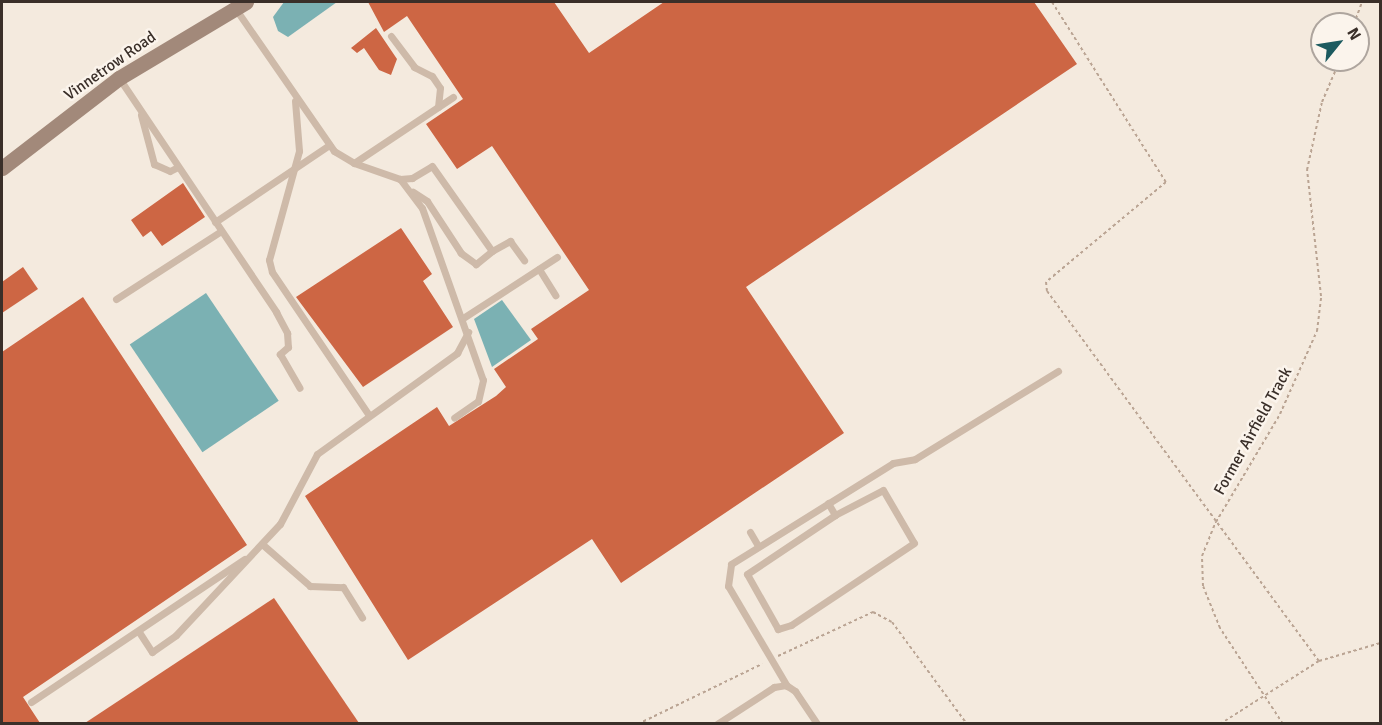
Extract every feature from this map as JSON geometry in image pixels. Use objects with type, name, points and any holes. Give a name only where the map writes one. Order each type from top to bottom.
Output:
[{"type":"street","name":"Vinnetrow Road","points":[[2,168],[119,78],[240,5]]},
{"type":"lane","points":[[240,5],[294,98],[329,145],[354,163],[400,178],[412,178],[432,165],[492,251]]},
{"type":"lane","points":[[391,36],[414,67],[432,76],[440,88],[438,107]]},
{"type":"lane","points":[[119,78],[287,333],[288,347],[280,354],[300,388]]},
{"type":"lane","points":[[354,163],[453,97]]},
{"type":"lane","points":[[294,98],[300,123],[295,167],[269,260],[272,272],[369,415]]},
{"type":"lane","points":[[141,112],[154,164],[170,171],[178,167]]},
{"type":"lane","points":[[215,222],[329,145]]},
{"type":"lane","points":[[400,178],[411,191],[427,201],[461,253],[476,264],[492,251],[510,241],[524,260]]},
{"type":"lane","points":[[411,191],[463,318],[484,392],[454,418]]},
{"type":"lane","points":[[116,299],[221,231]]},
{"type":"lane","points":[[463,318],[557,257]]},
{"type":"lane","points":[[539,269],[555,295]]},
{"type":"lane","points":[[139,632],[152,652],[176,635],[280,524],[317,454],[457,353],[468,332]]},
{"type":"lane","points":[[817,723],[795,691],[787,686],[727,581],[731,564],[893,463],[915,459],[1058,371]]},
{"type":"lane","points":[[881,489],[914,543],[781,629],[747,577],[751,569],[835,515],[881,489]]},
{"type":"lane","points":[[828,503],[835,515]]},
{"type":"lane","points":[[750,532],[758,546]]},
{"type":"lane","points":[[780,533],[788,545]]},
{"type":"lane","points":[[262,544],[310,586],[344,587],[362,618]]},
{"type":"lane","points":[[32,702],[139,632],[257,550]]},
{"type":"lane","points":[[717,723],[774,687],[787,686]]},
{"type":"path","points":[[1052,2],[1166,182],[1046,282],[1047,291],[1319,661]]},
{"type":"path","name":"Former Airfield Track","points":[[1283,723],[1262,697],[1220,628],[1203,586],[1202,556],[1216,522],[1280,414],[1317,331],[1321,296],[1307,170],[1322,102],[1335,72]]},
{"type":"path","points":[[638,723],[873,612],[892,622],[967,723]]},
{"type":"path","points":[[1220,723],[1319,661],[1380,643]]},
{"type":"water","points":[[284,2],[337,2],[288,37],[278,31],[273,17]]},
{"type":"water","points":[[206,293],[279,401],[202,452],[130,344]]},
{"type":"water","points":[[502,300],[531,340],[492,367],[474,319]]},
{"type":"building","points":[[368,2],[554,2],[589,53],[664,2],[1034,2],[1077,64],[746,287],[844,433],[621,583],[592,539],[408,660],[305,496],[437,407],[449,426],[496,396],[506,387],[494,369],[538,339],[531,329],[589,290],[492,146],[457,169],[426,124],[463,99],[407,16],[384,32]]},
{"type":"building","points":[[376,28],[397,59],[391,75],[379,70],[364,48],[357,53],[351,48]]},
{"type":"building","points":[[183,183],[205,217],[162,246],[151,231],[143,237],[131,220]]},
{"type":"building","points":[[401,228],[432,274],[423,281],[453,327],[363,387],[296,297]]},
{"type":"building","points":[[23,267],[38,289],[2,313],[2,282]]},
{"type":"building","points":[[83,297],[247,545],[23,697],[40,723],[2,723],[2,352]]},
{"type":"building","points":[[274,598],[359,723],[85,723]]}]
